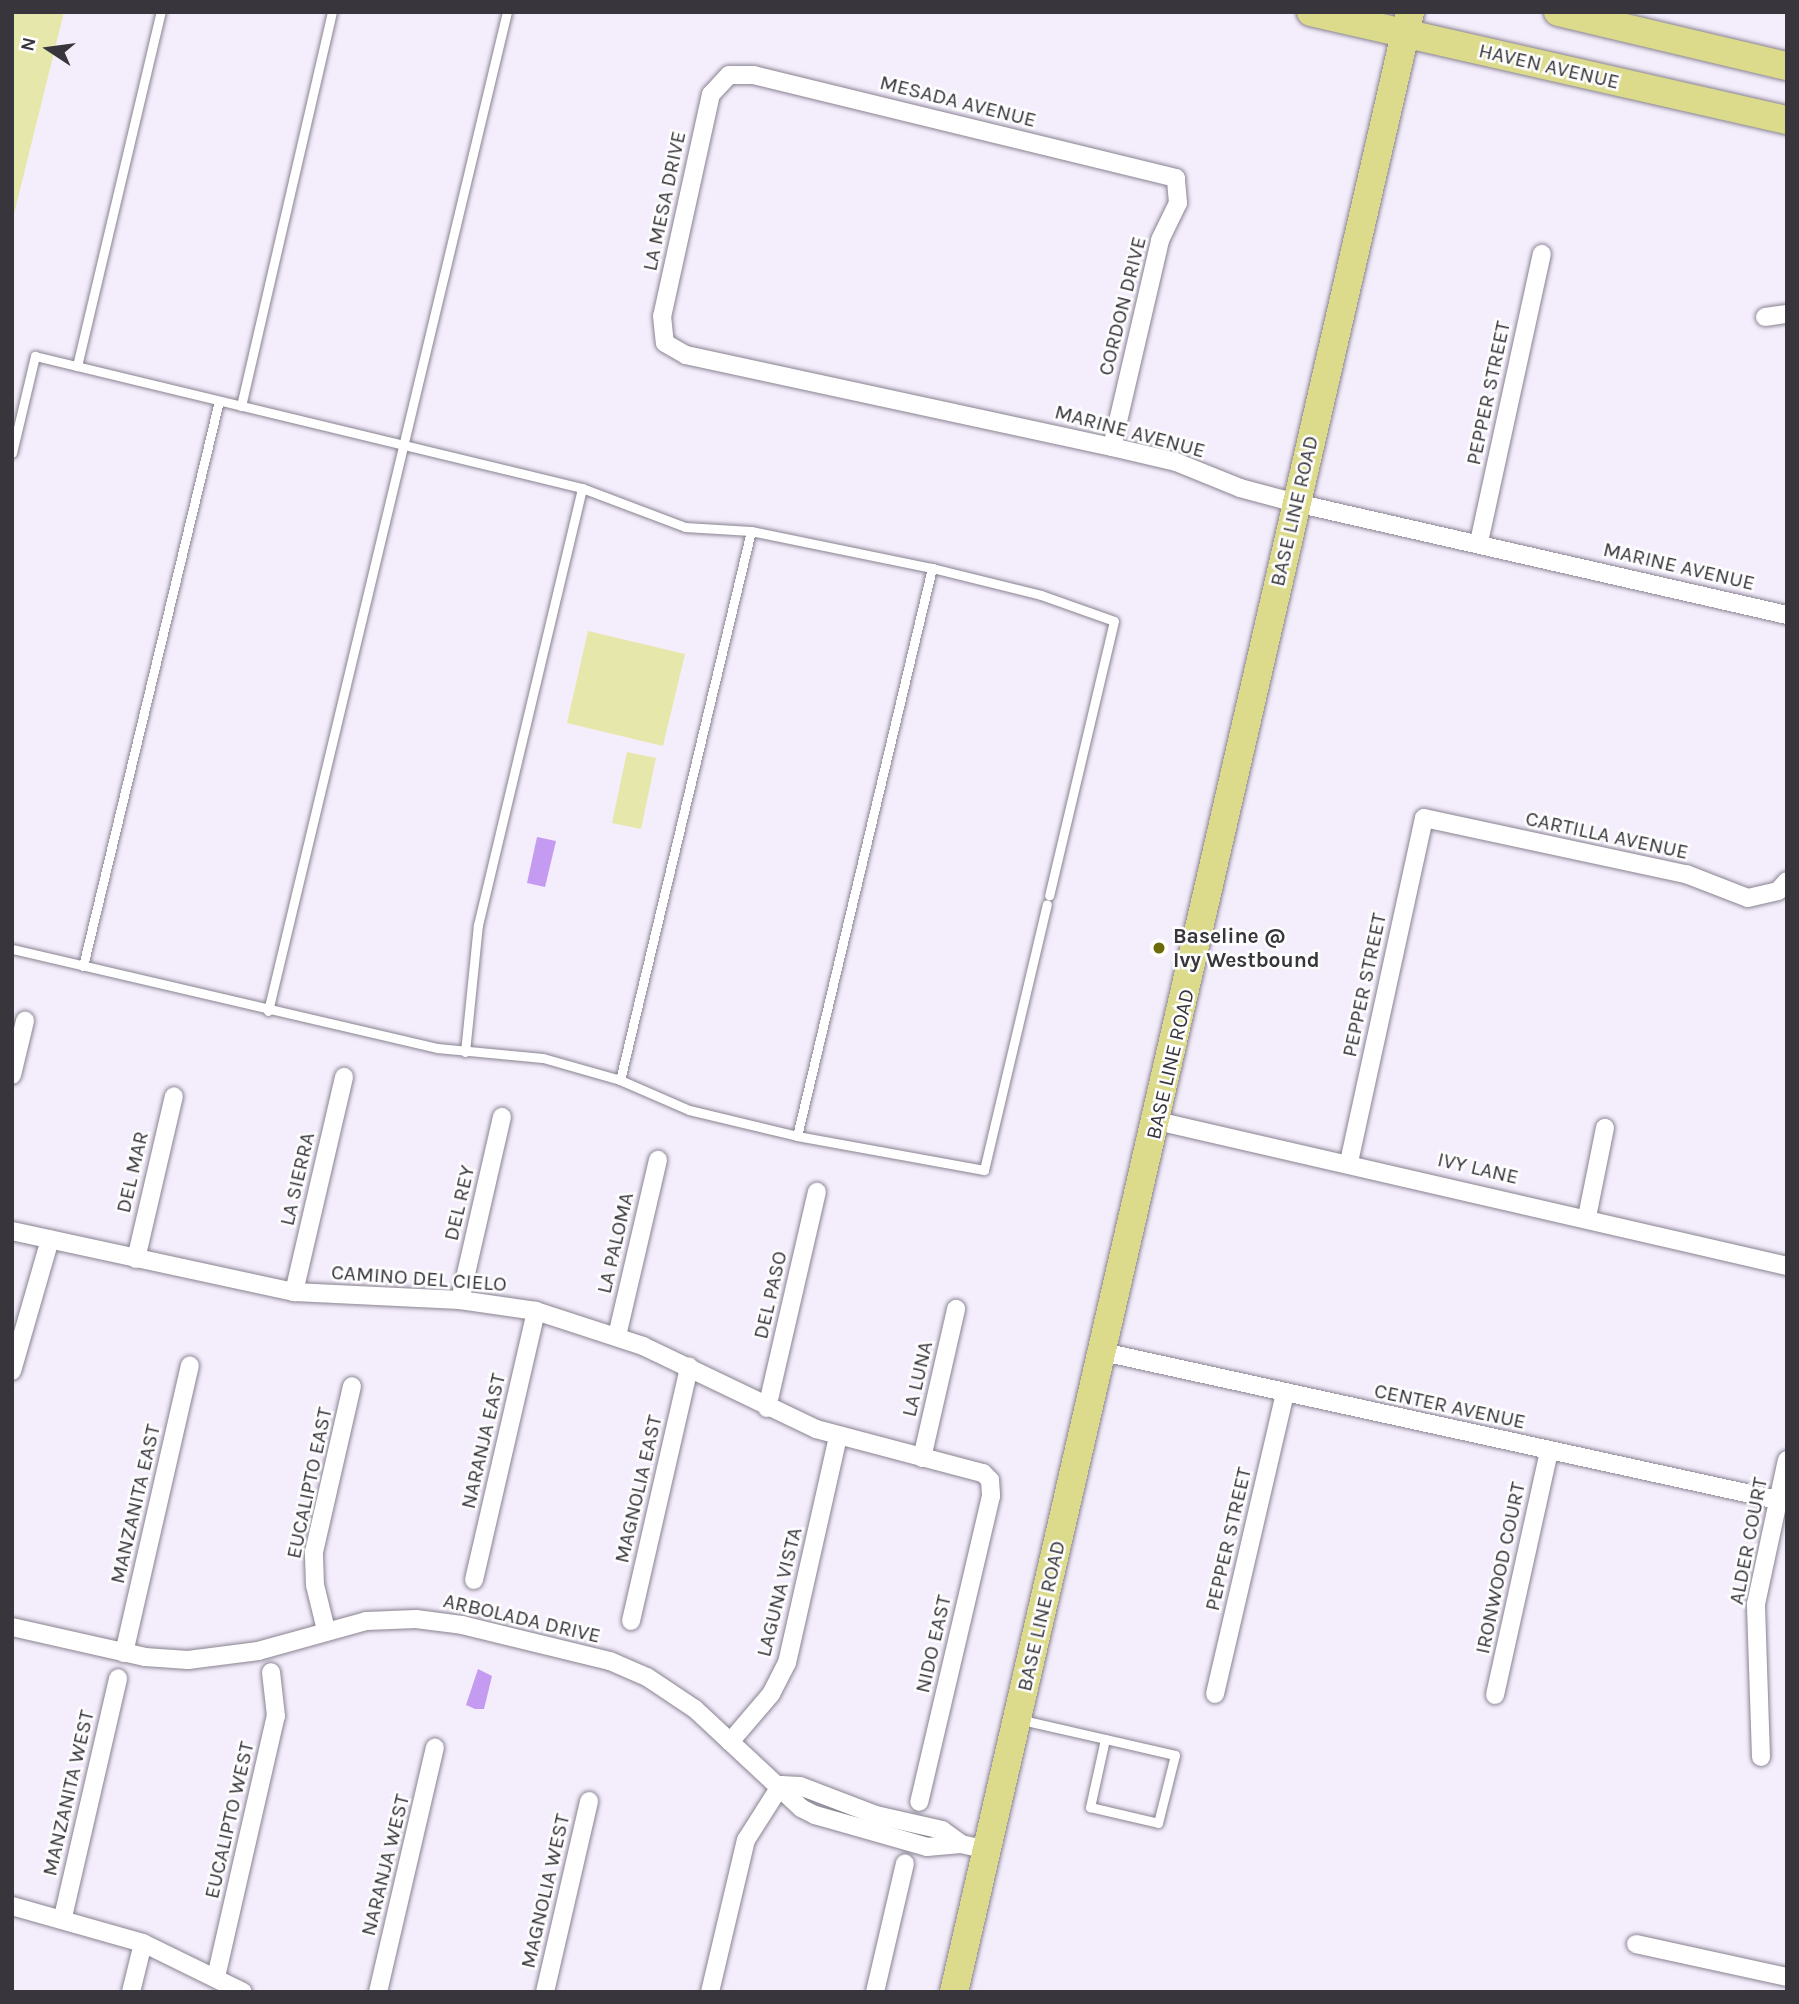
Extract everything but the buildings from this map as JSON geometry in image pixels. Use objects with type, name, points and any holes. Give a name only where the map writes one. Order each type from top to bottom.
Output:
[{"type":"main road","name":"HAVEN AVENUE","points":[[1311,12],[1408,23],[1787,120]]},
{"type":"main road","points":[[1558,12],[1787,66]]},
{"type":"main road","name":"BASE LINE ROAD","points":[[954,1992],[974,1847],[1017,1719],[1408,23]]},
{"type":"street","name":"MESADA AVENUE","points":[[729,75],[754,75],[1176,178]]},
{"type":"street","name":"LA MESA DRIVE","points":[[665,343],[662,316],[711,94],[729,75]]},
{"type":"street","name":"CORDON DRIVE","points":[[1112,447],[1160,240],[1178,203],[1176,178]]},
{"type":"street","name":"PEPPER STREET","points":[[1479,542],[1542,254]]},
{"type":"street","points":[[1765,317],[1787,314]]},
{"type":"street","name":"MARINE AVENUE","points":[[665,343],[686,355],[1176,462],[1240,488],[1296,503],[1479,542],[1787,615]]},
{"type":"street","name":"PEPPER STREET","points":[[1349,1162],[1424,818]]},
{"type":"street","name":"CARTILLA AVENUE","points":[[1424,818],[1686,874],[1748,898],[1782,886]]},
{"type":"street","points":[[13,1070],[25,1021]]},
{"type":"street","name":"LA SIERRA","points":[[294,1292],[344,1077]]},
{"type":"street","name":"DEL MAR","points":[[136,1259],[174,1096]]},
{"type":"street","name":"DEL REY","points":[[460,1300],[502,1117]]},
{"type":"street","name":"IVY LANE","points":[[1157,1121],[1349,1162],[1787,1266]]},
{"type":"street","points":[[1587,1217],[1605,1128]]},
{"type":"street","name":"LA PALOMA","points":[[617,1336],[658,1160]]},
{"type":"street","name":"DEL PASO","points":[[767,1408],[817,1192]]},
{"type":"street","name":"CAMINO DEL CIELO","points":[[12,1231],[294,1292],[460,1300],[536,1311],[617,1336],[689,1367],[767,1408],[838,1436],[983,1473],[990,1480],[991,1496]]},
{"type":"street","points":[[12,1371],[50,1239]]},
{"type":"street","name":"LA LUNA","points":[[922,1458],[956,1309]]},
{"type":"street","name":"NARANJA EAST","points":[[474,1580],[536,1311]]},
{"type":"street","name":"CENTER AVENUE","points":[[1103,1352],[1782,1502]]},
{"type":"street","name":"MANZANITA EAST","points":[[124,1653],[190,1365]]},
{"type":"street","name":"MAGNOLIA EAST","points":[[631,1621],[689,1367]]},
{"type":"street","name":"EUCALIPTO EAST","points":[[326,1630],[315,1585],[314,1552],[352,1386]]},
{"type":"street","name":"PEPPER STREET","points":[[1216,1694],[1285,1393]]},
{"type":"street","name":"LAGUNA VISTA","points":[[730,1742],[771,1694],[787,1663],[838,1436]]},
{"type":"street","name":"IRONWOOD COURT","points":[[1495,1695],[1549,1451]]},
{"type":"street","name":"ALDER COURT","points":[[1761,1757],[1756,1604],[1782,1502],[1787,1460]]},
{"type":"street","name":"NIDO EAST","points":[[919,1802],[991,1496]]},
{"type":"street","name":"ARBOLADA DRIVE","points":[[12,1627],[124,1653],[211,1659],[258,1651],[326,1630],[377,1620],[429,1620],[610,1661],[682,1699],[780,1785],[818,1794],[876,1815],[943,1830],[974,1847]]},
{"type":"street","name":"EUCALIPTO WEST","points":[[216,1977],[276,1716],[271,1672]]},
{"type":"street","name":"MANZANITA WEST","points":[[63,1917],[118,1678]]},
{"type":"street","name":"NARANJA WEST","points":[[379,1992],[435,1748]]},
{"type":"street","points":[[710,1992],[746,1840],[780,1785],[801,1808],[844,1825],[936,1849],[974,1847]]},
{"type":"street","name":"MAGNOLIA WEST","points":[[545,1992],[589,1801]]},
{"type":"street","points":[[875,1992],[905,1863]]},
{"type":"street","points":[[12,1906],[63,1917],[143,1943],[243,1992]]},
{"type":"street","points":[[131,1992],[143,1943]]},
{"type":"street","points":[[1636,1944],[1787,1977]]},
{"type":"lane","points":[[77,366],[161,12]]},
{"type":"lane","points":[[241,406],[332,12]]},
{"type":"lane","points":[[268,1011],[507,12]]},
{"type":"lane","points":[[12,453],[34,356],[582,488],[685,527],[751,531],[932,568],[1041,595],[1114,621],[984,1170],[797,1136],[689,1110],[620,1080],[543,1058],[465,1052],[268,1011],[12,949]]},
{"type":"lane","points":[[83,966],[219,401]]},
{"type":"lane","points":[[465,1052],[478,925],[582,488]]},
{"type":"lane","points":[[620,1080],[751,531]]},
{"type":"lane","points":[[797,1136],[932,568]]},
{"type":"lane","points":[[1017,1719],[1105,1739],[1175,1755],[1158,1824],[1090,1807],[1105,1739]]},
{"type":"green space","points":[[12,12],[64,12],[12,222]]},
{"type":"green space","points":[[588,631],[685,654],[663,746],[567,723]]},
{"type":"green space","points":[[627,752],[656,758],[641,829],[612,823]]},
{"type":"shaded area","points":[[537,837],[556,841],[545,887],[527,883]]},
{"type":"shaded area","points":[[478,1669],[492,1676],[484,1709],[466,1705]]},
{"type":"place","name":"Baseline @ Ivy Westbound","points":[[1159,948]]}]
